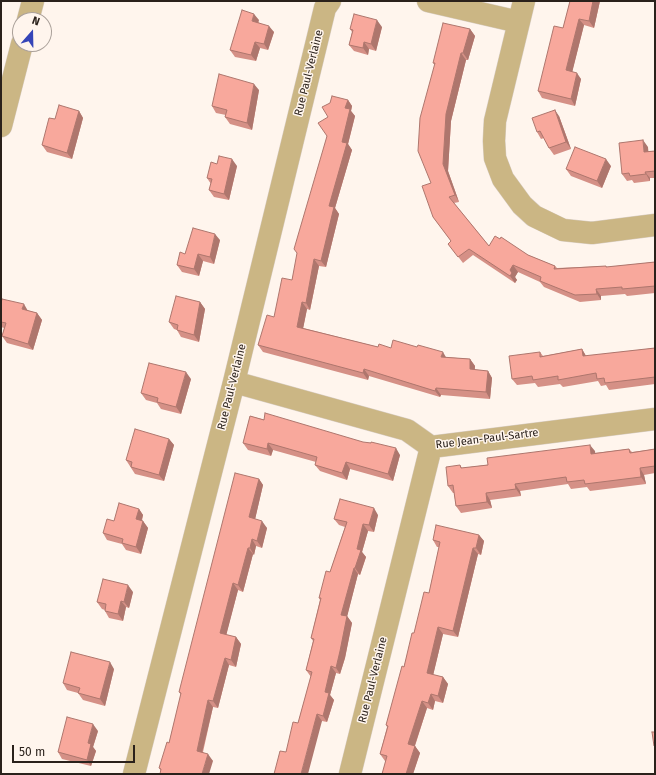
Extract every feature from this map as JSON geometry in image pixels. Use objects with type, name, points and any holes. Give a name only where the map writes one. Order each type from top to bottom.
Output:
[{"type":"street","points":[[30,12],[33,1]]},
{"type":"street","name":"Rue Paul-Verlaine","points":[[134,774],[234,382],[325,8],[330,1]]},
{"type":"street","points":[[428,1],[519,22]]},
{"type":"street","points":[[524,1],[495,121],[494,141],[496,158],[503,179],[511,192],[534,216],[563,230],[592,233],[655,225]]},
{"type":"street","points":[[1,126],[20,52]]},
{"type":"street","name":"Rue Jean-Paul-Sartre","points":[[234,382],[407,430],[431,447],[655,419]]},
{"type":"street","name":"Rue Paul-Verlaine","points":[[350,774],[431,447]]},
{"type":"building","points":[[570,1],[593,1],[589,21],[579,19],[566,70],[577,73],[571,99],[538,91],[554,26],[563,28]]},
{"type":"building","points":[[242,10],[254,14],[252,21],[269,26],[264,44],[255,42],[251,55],[230,50]]},
{"type":"building","points":[[354,14],[377,20],[371,44],[364,42],[363,48],[349,45],[353,30],[350,29]]},
{"type":"building","points":[[443,23],[470,29],[463,53],[461,53],[446,114],[443,164],[455,195],[449,197],[489,246],[495,236],[500,239],[501,237],[528,255],[555,266],[554,269],[606,267],[655,262],[655,286],[622,289],[622,287],[596,289],[597,294],[575,295],[540,281],[541,277],[513,265],[510,270],[512,273],[510,276],[469,249],[458,257],[448,244],[451,241],[433,217],[422,186],[431,183],[418,151],[420,118],[435,63],[433,63]]},
{"type":"building","points":[[219,74],[254,84],[247,123],[225,117],[227,110],[212,106]]},
{"type":"building","points":[[332,96],[348,100],[345,108],[350,109],[342,142],[347,143],[329,206],[334,207],[321,261],[314,259],[306,303],[302,302],[297,327],[378,347],[379,344],[391,348],[393,340],[417,347],[418,345],[443,352],[441,357],[470,359],[470,369],[488,371],[486,392],[436,388],[435,391],[364,369],[363,373],[258,345],[267,315],[274,317],[282,278],[292,280],[297,253],[294,249],[327,136],[318,123],[328,117],[322,107],[330,103]]},
{"type":"building","points":[[59,105],[79,111],[67,153],[42,145],[49,118],[55,119]]},
{"type":"building","points":[[555,110],[566,142],[549,148],[540,131],[537,132],[532,118]]},
{"type":"building","points":[[643,140],[644,152],[655,151],[655,171],[630,176],[629,173],[622,174],[619,143]]},
{"type":"building","points":[[575,147],[606,159],[597,181],[566,169]]},
{"type":"building","points":[[219,156],[232,159],[224,194],[209,190],[212,179],[207,178],[211,162],[217,164]]},
{"type":"building","points":[[193,228],[215,234],[210,257],[198,254],[194,269],[177,265],[180,252],[185,254]]},
{"type":"building","points":[[176,296],[200,302],[194,335],[177,330],[178,325],[169,322]]},
{"type":"building","points":[[2,299],[24,304],[22,309],[37,313],[28,344],[2,336],[6,323],[1,322]]},
{"type":"building","points":[[655,348],[655,377],[605,383],[604,378],[597,379],[596,373],[558,380],[558,376],[533,380],[532,376],[512,379],[509,356],[540,352],[540,357],[582,349],[583,356]]},
{"type":"building","points":[[149,363],[186,372],[176,407],[157,402],[158,398],[141,393]]},
{"type":"building","points":[[265,413],[363,442],[371,442],[396,448],[388,474],[346,462],[342,473],[315,465],[317,457],[268,443],[267,449],[243,443],[250,416],[264,420]]},
{"type":"building","points":[[135,429],[169,439],[159,475],[131,467],[132,462],[126,460]]},
{"type":"building","points":[[590,445],[591,454],[629,449],[630,453],[655,449],[655,466],[640,468],[641,477],[585,484],[584,480],[567,482],[566,477],[515,484],[516,489],[486,493],[487,502],[456,506],[453,485],[448,486],[446,467],[460,465],[461,468],[488,465],[487,458]]},
{"type":"building","points":[[235,473],[259,479],[249,517],[262,521],[257,541],[252,539],[250,548],[248,548],[238,585],[233,583],[220,633],[236,637],[231,660],[225,658],[213,701],[208,700],[197,751],[208,754],[202,774],[160,774],[161,769],[159,768],[167,742],[169,743],[181,693],[179,692]]},
{"type":"building","points":[[340,499],[374,508],[369,525],[363,524],[357,549],[361,550],[354,568],[341,615],[347,616],[336,668],[331,666],[325,692],[329,693],[323,716],[317,714],[301,774],[274,774],[280,751],[286,752],[293,722],[298,723],[312,672],[306,670],[314,639],[311,638],[321,598],[319,598],[326,571],[330,572],[347,522],[334,519]]},
{"type":"building","points":[[119,503],[139,509],[136,519],[143,521],[136,547],[122,543],[123,539],[103,533],[107,519],[114,521]]},
{"type":"building","points":[[436,525],[479,535],[476,548],[473,548],[453,631],[438,627],[427,673],[443,677],[438,696],[431,694],[428,703],[422,701],[408,744],[415,746],[406,774],[382,774],[387,756],[380,754],[388,726],[386,725],[402,666],[404,667],[412,633],[414,633],[424,592],[429,593],[440,542],[433,540]]},
{"type":"building","points":[[103,579],[128,585],[124,602],[121,601],[118,614],[105,611],[106,604],[97,602]]},
{"type":"building","points":[[71,652],[110,662],[100,699],[78,693],[80,688],[63,683]]},
{"type":"building","points":[[67,717],[93,724],[88,743],[91,744],[87,760],[58,752]]},
{"type":"building","points":[[652,732],[655,732],[655,746],[654,746]]}]
